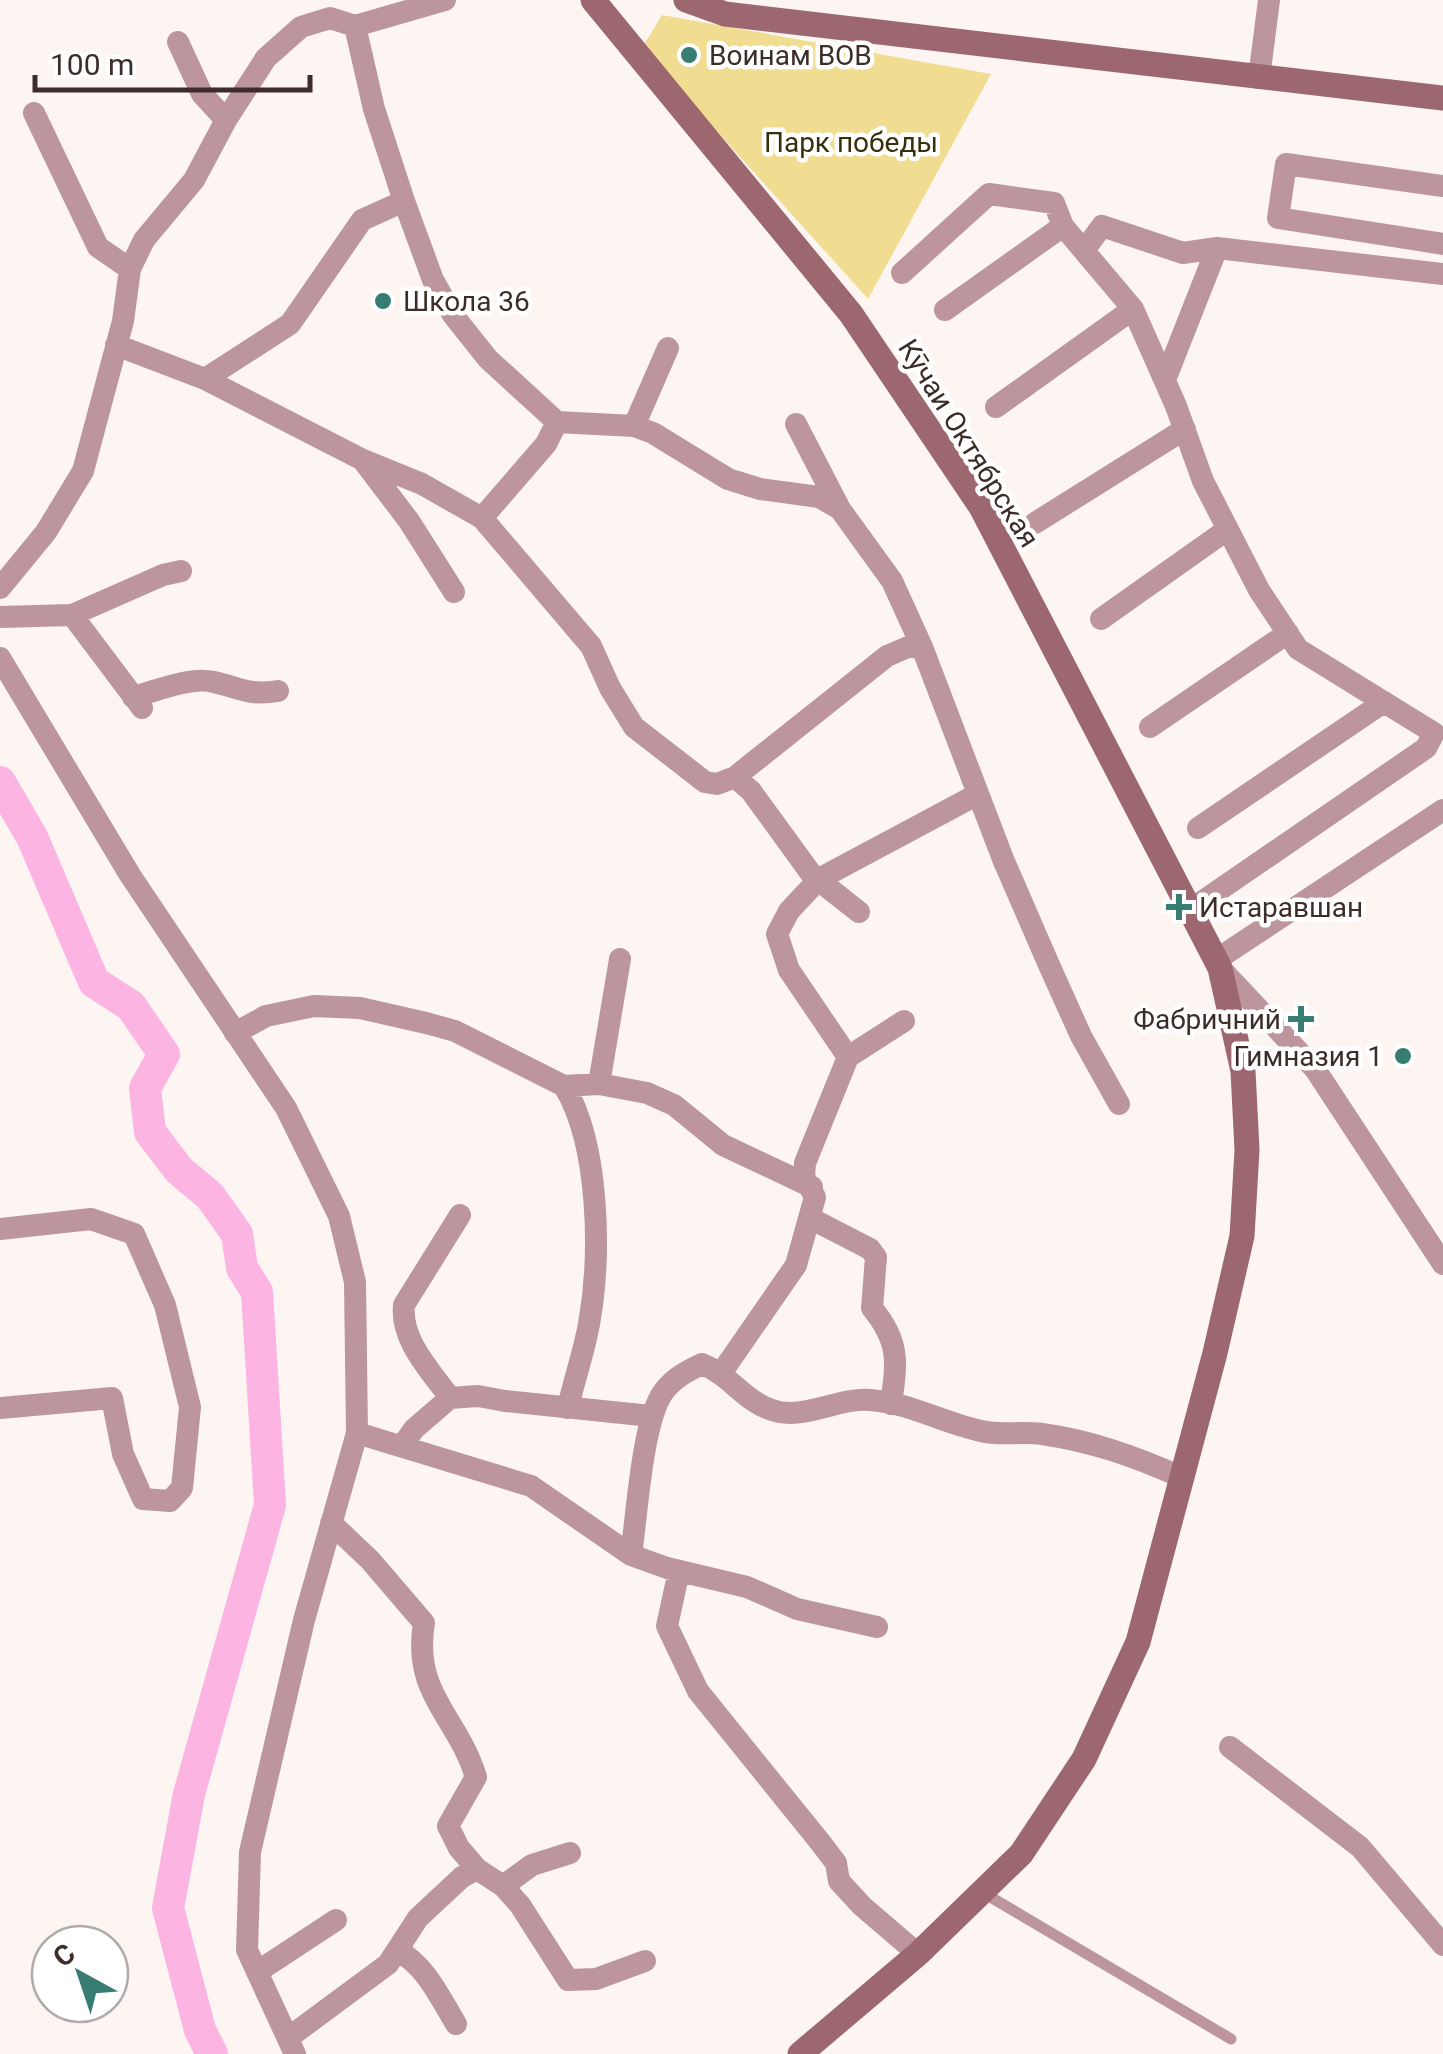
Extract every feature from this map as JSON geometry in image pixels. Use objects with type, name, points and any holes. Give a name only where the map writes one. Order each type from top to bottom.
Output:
[{"type":"main road","name":"Кӯчаи Октябрская","points":[[592,0],[852,314],[981,508],[1218,964],[1243,1071],[1247,1150],[1242,1236],[1138,1642],[1084,1759],[1021,1854],[918,1954],[800,2054]]},
{"type":"main road","points":[[686,0],[725,14],[1443,98]]},
{"type":"street","points":[[0,588],[46,532],[83,471],[116,346],[130,269],[144,240],[194,180],[266,58],[323,9],[356,26],[445,0]]},
{"type":"street","points":[[1259,78],[1269,0]]},
{"type":"street","points":[[356,26],[374,108],[433,280],[452,315],[488,359],[557,422],[634,426],[653,433],[728,479],[760,489],[819,497],[840,509]]},
{"type":"street","points":[[178,42],[202,94],[226,120]]},
{"type":"street","points":[[34,114],[98,248],[130,269]]},
{"type":"street","points":[[1443,186],[1286,164],[1278,218],[1443,244]]},
{"type":"street","points":[[902,273],[990,194],[1054,203],[1062,226],[1085,248],[1133,309],[1203,481],[1259,590],[1298,649],[1384,702],[1439,730],[1426,748],[1190,910]]},
{"type":"street","points":[[204,380],[290,324],[362,220],[404,200]]},
{"type":"street","points":[[945,310],[1062,226]]},
{"type":"street","points":[[1085,248],[1102,226],[1182,253],[1217,248],[1443,274]]},
{"type":"street","points":[[1164,380],[1217,248]]},
{"type":"street","points":[[996,407],[1133,309]]},
{"type":"street","points":[[116,346],[204,380],[364,460],[422,484],[482,518],[591,646],[634,727],[705,782],[717,784],[735,778],[887,656],[922,647]]},
{"type":"street","points":[[634,426],[668,348]]},
{"type":"street","points":[[482,518],[546,444],[557,422]]},
{"type":"street","points":[[796,424],[840,509],[892,581],[1080,1036],[1119,1104]]},
{"type":"street","points":[[1036,524],[1185,429]]},
{"type":"street","points":[[364,460],[454,592]]},
{"type":"street","points":[[1100,618],[1228,529]]},
{"type":"street","points":[[0,617],[72,615],[163,575],[181,571]]},
{"type":"street","points":[[72,615],[138,704],[211,680],[238,691],[278,691]]},
{"type":"street","points":[[1150,727],[1288,634]]},
{"type":"street","points":[[0,658],[130,875],[286,1108],[338,1216],[355,1282],[357,1433],[304,1620],[250,1852],[247,1950],[291,2046],[388,1964],[418,1918],[477,1869]]},
{"type":"street","points":[[1198,828],[1384,702]]},
{"type":"street","points":[[735,778],[751,791],[812,875],[859,912]]},
{"type":"street","points":[[848,1057],[790,970],[777,934],[790,911],[819,879],[978,794]]},
{"type":"street","points":[[1443,810],[1218,964],[1315,1069],[1443,1264]]},
{"type":"street","points":[[599,1084],[620,959]]},
{"type":"street","points":[[236,1033],[266,1016],[301,1008],[360,1008],[455,1031],[564,1086],[599,1084],[647,1093],[674,1104],[723,1145],[812,1188]]},
{"type":"street","points":[[722,1372],[796,1265],[815,1197],[804,1177],[805,1163],[848,1057],[904,1020]]},
{"type":"street","points":[[564,1086],[580,1120],[590,1157],[594,1207],[589,1322],[568,1408]]},
{"type":"street","points":[[450,1398],[422,1359],[402,1320],[404,1305],[460,1215]]},
{"type":"street","points":[[810,1218],[870,1249],[876,1256],[872,1308],[894,1339],[896,1368],[891,1404]]},
{"type":"street","points":[[0,1229],[91,1219],[134,1234],[165,1305],[190,1406],[182,1488],[170,1502],[143,1499],[122,1454],[112,1398],[0,1408]]},
{"type":"street","points":[[632,1555],[651,1416],[662,1393],[681,1374],[702,1364],[722,1372],[746,1397],[774,1412],[868,1400],[919,1408],[987,1433],[1045,1434],[1120,1450],[1181,1477]]},
{"type":"street","points":[[402,1446],[414,1429],[450,1398],[478,1396],[651,1416]]},
{"type":"street","points":[[357,1433],[531,1486],[632,1555],[747,1587],[796,1609],[877,1626]]},
{"type":"street","points":[[331,1523],[370,1560],[424,1623],[422,1670],[476,1777],[448,1826],[459,1848],[477,1869],[504,1886],[568,1980],[596,1979],[644,1961]]},
{"type":"street","points":[[679,1571],[667,1626],[698,1691],[836,1863],[840,1880],[862,1906],[918,1954]]},
{"type":"street","points":[[1230,1747],[1360,1847],[1439,1927]]},
{"type":"street","points":[[504,1886],[532,1865],[570,1853]]},
{"type":"street","points":[[257,1972],[336,1920]]},
{"type":"street","points":[[397,1950],[413,1958],[456,2024]]},
{"type":"lane","points":[[982,1892],[1231,2039]]},
{"type":"green space","name":"Парк победы","points":[[662,15],[991,74],[868,299],[642,48]]},
{"type":"waterway","points":[[0,782],[32,837],[94,982],[131,1006],[164,1054],[145,1088],[150,1132],[179,1170],[210,1196],[237,1234],[242,1268],[257,1292],[270,1505],[189,1794],[168,1908],[200,2030],[212,2054]]},
{"type":"place","name":"Воинам ВОВ","points":[[689,55]]},
{"type":"place","name":"Школа 36","points":[[383,301]]},
{"type":"place","name":"Истаравшан","points":[[1179,907]]},
{"type":"place","name":"Фабричний","points":[[1301,1019]]},
{"type":"place","name":"Гимназия 1","points":[[1403,1056]]}]
